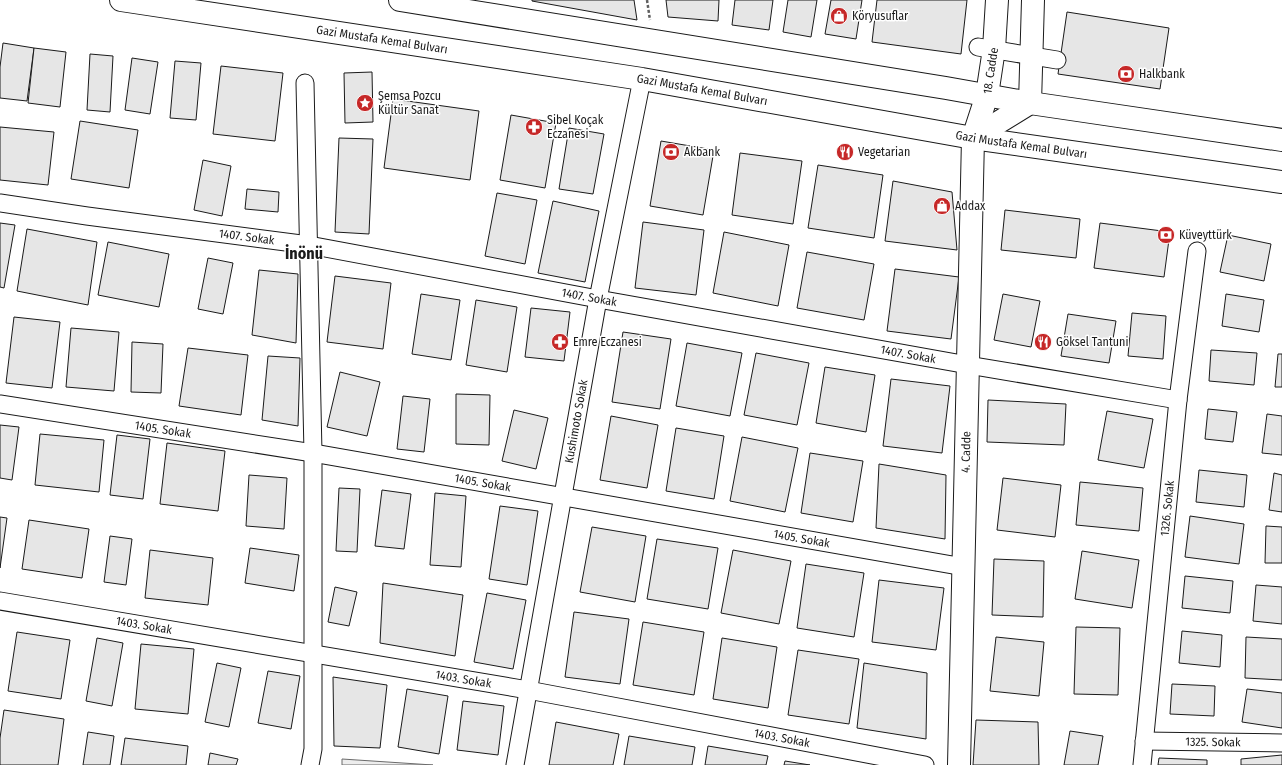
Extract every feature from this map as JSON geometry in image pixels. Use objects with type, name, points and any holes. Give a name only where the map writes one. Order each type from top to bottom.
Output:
[{"type":"main road","name":"Gazi Mustafa Kemal Bulvarı","points":[[121,0],[642,79],[972,138],[1282,182]]},
{"type":"main road","points":[[400,0],[1030,103],[1282,140]]},
{"type":"main road","name":"18. Cadde","points":[[972,138],[987,95],[986,48],[997,0]]},
{"type":"main road","points":[[1030,103],[1033,0]]},
{"type":"main road","points":[[972,138],[1030,103]]},
{"type":"main road","name":"4. Cadde","points":[[959,765],[972,138]]},
{"type":"street","points":[[986,48],[1058,60]]},
{"type":"street","name":"Kushimoto Sokak","points":[[515,765],[598,299],[642,79]]},
{"type":"street","points":[[305,83],[313,453],[312,749],[310,765]]},
{"type":"street","name":"1407. Sokak","points":[[0,203],[309,245],[598,299],[968,365],[1178,400]]},
{"type":"street","name":"1326. Sokak","points":[[1142,765],[1178,400],[1197,251]]},
{"type":"street","name":"1405. Sokak","points":[[0,404],[313,453],[964,567]]},
{"type":"street","name":"1403. Sokak","points":[[0,601],[528,690],[925,765]]},
{"type":"street","name":"1325. Sokak","points":[[1144,741],[1282,743]]},
{"type":"shaded area","points":[[342,759],[433,765],[342,765]]},
{"type":"building","points":[[634,0],[637,20],[532,1]]},
{"type":"building","points":[[666,0],[719,0],[718,21],[668,17]]},
{"type":"building","points":[[735,0],[773,0],[769,30],[732,25]]},
{"type":"building","points":[[788,0],[817,0],[811,37],[783,32]]},
{"type":"building","points":[[831,0],[862,0],[856,39],[825,34]]},
{"type":"building","points":[[877,0],[967,0],[961,54],[872,42]]},
{"type":"building","points":[[1067,12],[1169,28],[1160,89],[1058,74]]},
{"type":"building","points":[[3,43],[34,48],[27,101],[0,98],[0,67]]},
{"type":"building","points":[[34,48],[66,52],[60,107],[28,103]]},
{"type":"building","points":[[90,54],[113,56],[110,112],[87,110]]},
{"type":"building","points":[[132,58],[158,62],[150,114],[125,110]]},
{"type":"building","points":[[175,61],[201,63],[196,120],[170,118]]},
{"type":"building","points":[[221,66],[283,73],[275,141],[213,134]]},
{"type":"building","points":[[372,72],[373,122],[345,123],[344,73]]},
{"type":"building","points":[[393,99],[479,111],[470,180],[384,168]]},
{"type":"building","points":[[511,115],[556,123],[545,188],[500,180]]},
{"type":"building","points":[[80,121],[138,130],[129,188],[71,179]]},
{"type":"building","points":[[0,127],[54,132],[48,185],[0,180]]},
{"type":"building","points":[[569,128],[604,134],[593,194],[559,189]]},
{"type":"building","points":[[339,138],[373,139],[369,234],[335,232]]},
{"type":"building","points":[[661,141],[714,150],[703,215],[650,206]]},
{"type":"building","points":[[740,153],[802,161],[793,224],[732,215]]},
{"type":"building","points":[[203,160],[231,166],[222,216],[194,210]]},
{"type":"building","points":[[818,165],[883,175],[874,238],[808,228]]},
{"type":"building","points":[[893,181],[952,192],[957,250],[885,241]]},
{"type":"building","points":[[247,189],[279,192],[278,212],[245,209]]},
{"type":"building","points":[[497,193],[537,200],[525,264],[485,256]]},
{"type":"building","points":[[553,201],[599,211],[585,282],[538,273]]},
{"type":"building","points":[[1005,210],[1080,219],[1076,258],[1001,250]]},
{"type":"building","points":[[643,222],[704,230],[696,295],[635,288]]},
{"type":"building","points":[[0,223],[15,225],[4,288],[0,287]]},
{"type":"building","points":[[1100,223],[1170,232],[1164,277],[1094,268]]},
{"type":"building","points":[[27,229],[97,242],[88,305],[17,291]]},
{"type":"building","points":[[724,232],[789,245],[778,306],[713,293]]},
{"type":"building","points":[[1228,235],[1271,244],[1264,281],[1220,272]]},
{"type":"building","points":[[108,242],[169,254],[159,307],[98,295]]},
{"type":"building","points":[[807,252],[874,264],[864,320],[797,308]]},
{"type":"building","points":[[208,258],[233,263],[223,314],[198,309]]},
{"type":"building","points":[[895,269],[959,277],[951,339],[887,331]]},
{"type":"building","points":[[259,270],[298,274],[296,343],[252,335]]},
{"type":"building","points":[[335,276],[391,283],[383,349],[327,342]]},
{"type":"building","points":[[421,294],[460,300],[451,360],[412,354]]},
{"type":"building","points":[[1003,294],[1040,301],[1031,347],[994,340]]},
{"type":"building","points":[[1226,294],[1264,300],[1259,332],[1222,326]]},
{"type":"building","points":[[476,300],[517,307],[507,372],[466,365]]},
{"type":"building","points":[[531,308],[570,312],[564,361],[525,357]]},
{"type":"building","points":[[1132,313],[1166,316],[1163,359],[1128,356]]},
{"type":"building","points":[[1068,314],[1116,321],[1109,363],[1061,356]]},
{"type":"building","points":[[14,317],[60,322],[52,388],[6,383]]},
{"type":"building","points":[[71,328],[119,332],[114,391],[66,387]]},
{"type":"building","points":[[623,332],[671,339],[660,409],[612,402]]},
{"type":"building","points":[[132,342],[163,344],[161,393],[131,392]]},
{"type":"building","points":[[687,343],[742,353],[730,416],[676,406]]},
{"type":"building","points":[[188,348],[248,355],[241,415],[179,406]]},
{"type":"building","points":[[1211,350],[1257,353],[1254,385],[1209,381]]},
{"type":"building","points":[[756,353],[809,363],[797,425],[744,415]]},
{"type":"building","points":[[1278,354],[1282,354],[1282,387],[1275,387]]},
{"type":"building","points":[[268,356],[300,358],[298,426],[262,420]]},
{"type":"building","points":[[825,367],[875,375],[866,432],[816,423]]},
{"type":"building","points":[[340,372],[380,382],[367,436],[327,427]]},
{"type":"building","points":[[891,379],[950,386],[942,453],[883,446]]},
{"type":"building","points":[[456,394],[490,395],[489,445],[456,444]]},
{"type":"building","points":[[403,396],[430,399],[424,452],[397,449]]},
{"type":"building","points":[[988,400],[1066,404],[1064,445],[987,442]]},
{"type":"building","points":[[1208,409],[1237,412],[1233,442],[1205,439]]},
{"type":"building","points":[[514,410],[548,418],[536,469],[502,461]]},
{"type":"building","points":[[1107,411],[1153,419],[1144,468],[1098,460]]},
{"type":"building","points":[[1267,414],[1282,416],[1282,455],[1262,453]]},
{"type":"building","points":[[611,416],[658,425],[647,488],[600,480]]},
{"type":"building","points":[[0,425],[19,427],[12,480],[0,478]]},
{"type":"building","points":[[676,428],[724,436],[714,499],[666,491]]},
{"type":"building","points":[[40,434],[104,440],[99,492],[35,485]]},
{"type":"building","points":[[117,435],[150,439],[143,499],[110,495]]},
{"type":"building","points":[[742,437],[798,448],[785,512],[730,501]]},
{"type":"building","points":[[167,443],[225,451],[218,511],[160,504]]},
{"type":"building","points":[[810,453],[863,461],[853,522],[801,513]]},
{"type":"building","points":[[879,464],[946,475],[945,539],[876,528]]},
{"type":"building","points":[[1199,470],[1247,475],[1244,507],[1196,502]]},
{"type":"building","points":[[1274,473],[1282,475],[1282,512],[1269,510]]},
{"type":"building","points":[[249,475],[287,478],[284,529],[246,526]]},
{"type":"building","points":[[1003,478],[1061,485],[1055,537],[997,530]]},
{"type":"building","points":[[1080,482],[1143,488],[1139,531],[1076,525]]},
{"type":"building","points":[[339,488],[360,489],[357,552],[336,551]]},
{"type":"building","points":[[382,490],[411,494],[404,549],[375,546]]},
{"type":"building","points":[[435,493],[466,496],[461,567],[430,565]]},
{"type":"building","points":[[500,506],[538,511],[527,585],[489,579]]},
{"type":"building","points":[[1190,516],[1244,524],[1239,564],[1185,557]]},
{"type":"building","points":[[0,517],[7,518],[0,568]]},
{"type":"building","points":[[29,520],[89,529],[82,578],[22,569]]},
{"type":"building","points":[[1266,526],[1282,527],[1282,563],[1265,563]]},
{"type":"building","points":[[592,527],[646,536],[635,602],[580,592]]},
{"type":"building","points":[[110,536],[132,539],[126,585],[104,582]]},
{"type":"building","points":[[657,539],[718,548],[708,609],[647,599]]},
{"type":"building","points":[[250,548],[299,555],[294,591],[245,583]]},
{"type":"building","points":[[150,550],[213,558],[208,605],[145,598]]},
{"type":"building","points":[[733,550],[791,561],[779,624],[721,613]]},
{"type":"building","points":[[1082,551],[1139,560],[1132,608],[1075,599]]},
{"type":"building","points":[[994,559],[1044,561],[1043,617],[992,615]]},
{"type":"building","points":[[806,564],[864,573],[854,637],[797,628]]},
{"type":"building","points":[[1185,576],[1233,581],[1230,613],[1182,608]]},
{"type":"building","points":[[879,580],[944,588],[936,650],[872,642]]},
{"type":"building","points":[[383,583],[463,595],[455,656],[380,643]]},
{"type":"building","points":[[1256,585],[1282,587],[1282,624],[1253,621]]},
{"type":"building","points":[[335,587],[357,592],[349,626],[328,622]]},
{"type":"building","points":[[487,593],[526,600],[513,669],[474,662]]},
{"type":"building","points":[[574,612],[629,619],[620,684],[565,677]]},
{"type":"building","points":[[643,622],[704,632],[694,695],[633,685]]},
{"type":"building","points":[[1076,627],[1120,628],[1118,695],[1074,694]]},
{"type":"building","points":[[1182,631],[1222,635],[1220,667],[1179,663]]},
{"type":"building","points":[[17,632],[70,640],[61,699],[8,691]]},
{"type":"building","points":[[996,637],[1044,642],[1039,696],[990,691]]},
{"type":"building","points":[[1246,637],[1282,639],[1282,680],[1245,678]]},
{"type":"building","points":[[97,638],[123,643],[112,706],[86,701]]},
{"type":"building","points":[[722,638],[777,647],[768,708],[713,699]]},
{"type":"building","points":[[141,644],[194,649],[188,714],[135,709]]},
{"type":"building","points":[[798,650],[859,659],[849,724],[788,715]]},
{"type":"building","points":[[217,663],[241,668],[229,727],[205,722]]},
{"type":"building","points":[[864,663],[927,673],[926,739],[857,728]]},
{"type":"building","points":[[268,671],[300,676],[291,729],[258,723]]},
{"type":"building","points":[[333,677],[387,685],[380,748],[334,746]]},
{"type":"building","points":[[1172,684],[1215,686],[1214,716],[1170,714]]},
{"type":"building","points":[[407,689],[448,696],[439,754],[398,747]]},
{"type":"building","points":[[1247,689],[1282,693],[1282,728],[1242,722]]},
{"type":"building","points":[[463,701],[504,706],[498,755],[457,750]]},
{"type":"building","points":[[4,710],[64,719],[58,765],[0,765],[0,738]]},
{"type":"building","points":[[976,720],[1038,722],[1039,765],[973,765]]},
{"type":"building","points":[[556,722],[619,734],[613,765],[549,765]]},
{"type":"building","points":[[1070,731],[1103,736],[1098,765],[1064,765]]},
{"type":"building","points":[[88,732],[114,736],[110,765],[83,765]]},
{"type":"building","points":[[629,736],[695,747],[692,765],[624,765]]},
{"type":"building","points":[[125,738],[188,746],[186,765],[121,765]]},
{"type":"building","points":[[708,746],[768,756],[766,765],[705,765]]},
{"type":"building","points":[[210,753],[238,759],[236,765],[208,765]]},
{"type":"building","points":[[1282,755],[1282,765],[1241,765],[1241,759]]},
{"type":"building","points":[[1159,758],[1207,760],[1207,765],[1158,765]]},
{"type":"building","points":[[785,761],[810,765],[784,765]]},
{"type":"place","name":"Köryusuflar","points":[[839,16]]},
{"type":"place","name":"Halkbank","points":[[1126,74]]},
{"type":"place","name":"Şemsa Pozcu Kültür Sanat","points":[[365,103]]},
{"type":"place","name":"Sibel Koçak Eczanesi","points":[[534,127]]},
{"type":"place","name":"Akbank","points":[[671,152]]},
{"type":"place","name":"Vegetarian","points":[[845,152]]},
{"type":"place","name":"Addax","points":[[942,206]]},
{"type":"place","name":"Küveyttürk","points":[[1166,235]]},
{"type":"place","name":"Emre Eczanesi","points":[[560,342]]},
{"type":"place","name":"Göksel Tantuni","points":[[1043,342]]},
{"type":"district","name":"İnönü","points":[[304,253]]}]
